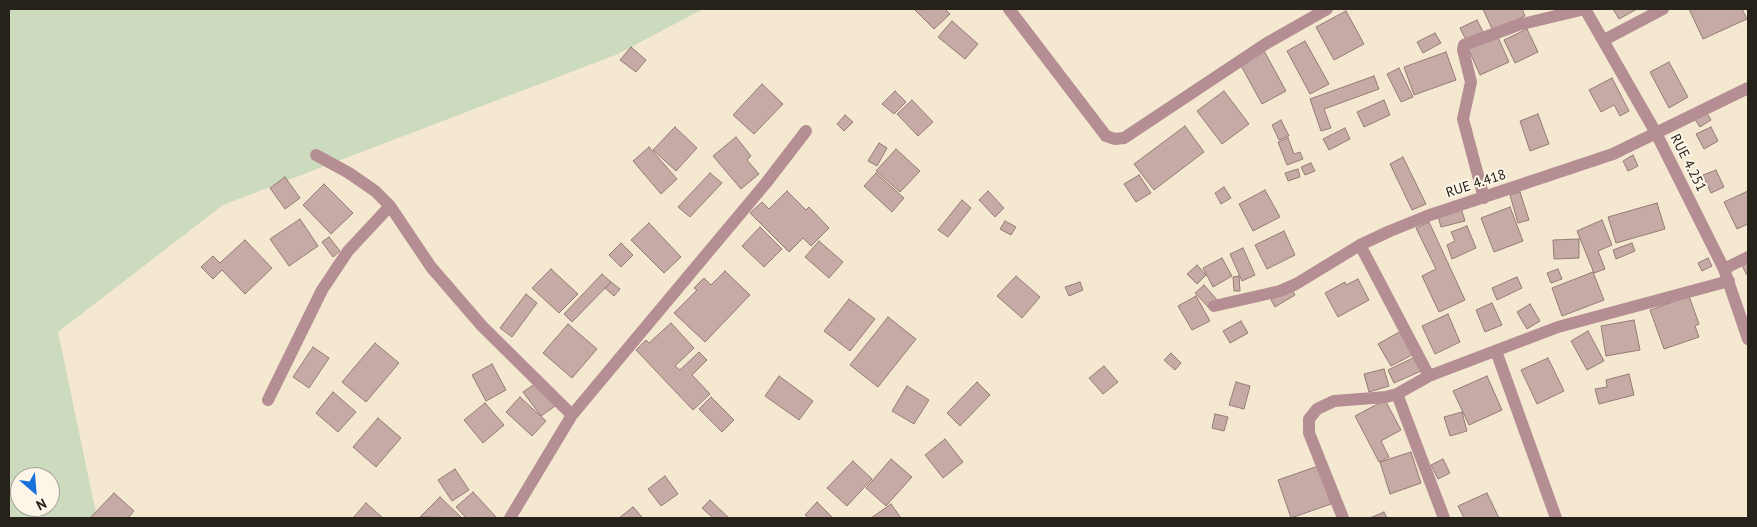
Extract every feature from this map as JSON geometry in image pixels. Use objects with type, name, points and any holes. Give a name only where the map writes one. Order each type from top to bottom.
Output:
[{"type":"street","points":[[1010,9],[1106,136],[1115,140],[1124,138],[1267,43],[1327,9]]},
{"type":"street","points":[[1484,198],[1463,119],[1472,82],[1463,50],[1464,45],[1518,25],[1585,9]]},
{"type":"street","name":"RUE 4.251","points":[[1585,9],[1656,133],[1724,269],[1748,339]]},
{"type":"street","points":[[1604,40],[1663,9]]},
{"type":"street","name":"RUE 4.418","points":[[1214,306],[1280,291],[1296,284],[1360,245],[1427,216],[1613,154],[1748,88]]},
{"type":"street","points":[[510,518],[572,416],[766,183],[806,131]]},
{"type":"street","points":[[316,155],[348,172],[376,191],[390,206],[431,267],[482,326],[572,416]]},
{"type":"street","points":[[268,400],[322,290],[348,251],[390,206]]},
{"type":"street","points":[[1360,245],[1429,376]]},
{"type":"street","points":[[1724,269],[1748,257]]},
{"type":"street","points":[[1343,518],[1309,433],[1309,419],[1318,409],[1334,401],[1386,397],[1397,394],[1429,376],[1558,327],[1729,282]]},
{"type":"street","points":[[1496,351],[1556,518]]},
{"type":"street","points":[[1397,394],[1444,518]]},
{"type":"green space","points":[[9,9],[703,9],[618,54],[223,205],[58,332],[97,518],[9,518]]},
{"type":"building","points":[[914,9],[945,9],[950,14],[934,29]]},
{"type":"building","points":[[1483,9],[1522,9],[1525,16],[1493,31]]},
{"type":"building","points":[[1613,9],[1637,9],[1619,19]]},
{"type":"building","points":[[1689,9],[1742,9],[1747,19],[1703,39]]},
{"type":"building","points":[[1346,11],[1364,44],[1334,60],[1316,27]]},
{"type":"building","points":[[1477,20],[1483,32],[1466,40],[1460,28]]},
{"type":"building","points":[[952,21],[978,44],[965,59],[938,37]]},
{"type":"building","points":[[1527,29],[1538,52],[1515,63],[1504,40]]},
{"type":"building","points":[[1435,33],[1441,43],[1423,53],[1417,42]]},
{"type":"building","points":[[1497,35],[1509,62],[1480,75],[1468,48]]},
{"type":"building","points":[[1305,41],[1329,84],[1310,94],[1287,51]]},
{"type":"building","points":[[631,47],[646,60],[636,72],[620,60]]},
{"type":"building","points":[[1263,49],[1286,91],[1262,104],[1239,62]]},
{"type":"building","points":[[1446,52],[1456,80],[1414,95],[1404,67]]},
{"type":"building","points":[[1669,62],[1688,97],[1669,108],[1650,72]]},
{"type":"building","points":[[1399,68],[1413,97],[1401,102],[1387,74]]},
{"type":"building","points":[[1374,76],[1379,89],[1324,109],[1331,128],[1321,131],[1310,99]]},
{"type":"building","points":[[1612,78],[1629,111],[1620,116],[1614,105],[1601,112],[1589,90]]},
{"type":"building","points":[[762,84],[783,104],[754,134],[733,115]]},
{"type":"building","points":[[895,91],[906,102],[894,114],[882,104]]},
{"type":"building","points":[[1224,91],[1249,124],[1222,144],[1197,111]]},
{"type":"building","points":[[912,100],[933,122],[918,136],[897,114]]},
{"type":"building","points":[[1384,100],[1390,115],[1364,127],[1357,112]]},
{"type":"building","points":[[1705,110],[1711,120],[1700,127],[1694,118]]},
{"type":"building","points":[[1538,114],[1549,144],[1530,151],[1520,121]]},
{"type":"building","points":[[845,115],[853,122],[844,131],[837,124]]},
{"type":"building","points":[[1281,120],[1289,136],[1279,140],[1272,125]]},
{"type":"building","points":[[1185,126],[1204,152],[1154,190],[1134,164]]},
{"type":"building","points":[[675,127],[697,148],[676,171],[653,150]]},
{"type":"building","points":[[1711,127],[1718,141],[1704,149],[1696,134]]},
{"type":"building","points":[[1345,128],[1350,139],[1329,150],[1323,139]]},
{"type":"building","points":[[736,137],[751,156],[747,160],[759,174],[741,189],[713,156]]},
{"type":"building","points":[[1288,138],[1294,154],[1300,152],[1303,159],[1287,165],[1278,142]]},
{"type":"building","points":[[879,143],[887,148],[877,166],[868,161]]},
{"type":"building","points":[[649,147],[677,179],[661,194],[633,161]]},
{"type":"building","points":[[896,149],[920,171],[900,192],[876,171]]},
{"type":"building","points":[[1633,155],[1638,166],[1628,171],[1623,161]]},
{"type":"building","points":[[1403,157],[1426,204],[1412,210],[1390,164]]},
{"type":"building","points":[[1311,163],[1315,171],[1305,175],[1301,167]]},
{"type":"building","points":[[1298,169],[1300,177],[1288,181],[1285,173]]},
{"type":"building","points":[[1716,170],[1724,187],[1711,193],[1703,175]]},
{"type":"building","points":[[710,173],[722,183],[690,217],[678,207]]},
{"type":"building","points":[[876,173],[904,198],[892,212],[864,186]]},
{"type":"building","points":[[1139,175],[1151,193],[1136,202],[1124,184]]},
{"type":"building","points":[[285,177],[300,198],[285,209],[270,188]]},
{"type":"building","points":[[324,184],[353,213],[331,234],[303,205]]},
{"type":"building","points":[[1224,187],[1231,198],[1221,204],[1215,193]]},
{"type":"building","points":[[1265,190],[1280,217],[1253,231],[1239,204]]},
{"type":"building","points":[[787,191],[806,210],[809,207],[829,228],[811,246],[803,238],[789,252],[750,213],[762,202],[769,209]]},
{"type":"building","points":[[988,191],[1004,208],[995,217],[979,200]]},
{"type":"building","points":[[1748,191],[1748,224],[1737,229],[1724,202]]},
{"type":"building","points":[[1520,192],[1529,220],[1518,223],[1510,195]]},
{"type":"building","points":[[962,200],[971,208],[948,237],[938,230]]},
{"type":"building","points":[[1459,202],[1465,221],[1441,227],[1436,209]]},
{"type":"building","points":[[1657,203],[1665,229],[1616,243],[1608,217]]},
{"type":"building","points":[[1510,207],[1523,241],[1494,252],[1481,218]]},
{"type":"building","points":[[300,219],[318,246],[289,266],[270,239]]},
{"type":"building","points":[[1602,220],[1612,245],[1598,251],[1605,269],[1594,273],[1577,231]]},
{"type":"building","points":[[1005,221],[1016,227],[1011,235],[1000,229]]},
{"type":"building","points":[[1429,222],[1465,300],[1439,312],[1422,276],[1436,269],[1416,228]]},
{"type":"building","points":[[649,223],[681,257],[664,273],[631,240]]},
{"type":"building","points":[[1467,226],[1476,248],[1452,259],[1447,245],[1455,241],[1451,232]]},
{"type":"building","points":[[760,227],[782,249],[764,267],[742,246]]},
{"type":"building","points":[[1284,231],[1295,255],[1267,269],[1255,245]]},
{"type":"building","points":[[329,237],[340,251],[333,257],[322,242]]},
{"type":"building","points":[[1579,239],[1579,258],[1554,259],[1553,240]]},
{"type":"building","points":[[245,240],[272,268],[245,294],[222,270],[213,279],[201,267],[213,256],[220,263]]},
{"type":"building","points":[[819,241],[843,262],[829,278],[805,257]]},
{"type":"building","points":[[621,243],[633,255],[621,267],[609,255]]},
{"type":"building","points":[[1632,243],[1635,251],[1616,259],[1613,250]]},
{"type":"building","points":[[1243,248],[1255,275],[1242,281],[1230,254]]},
{"type":"building","points":[[1222,258],[1232,276],[1213,287],[1203,268]]},
{"type":"building","points":[[1708,258],[1712,266],[1702,271],[1698,263]]},
{"type":"building","points":[[1748,261],[1748,274],[1747,275],[1741,264]]},
{"type":"building","points":[[1197,265],[1206,275],[1197,284],[1187,274]]},
{"type":"building","points":[[551,269],[578,294],[559,313],[532,288]]},
{"type":"building","points":[[1558,269],[1562,279],[1551,283],[1547,273]]},
{"type":"building","points":[[725,271],[750,295],[705,342],[674,313],[697,290],[694,288],[704,278],[711,285]]},
{"type":"building","points":[[1593,272],[1604,300],[1562,316],[1552,288]]},
{"type":"building","points":[[602,274],[611,282],[572,322],[564,314]]},
{"type":"building","points":[[1016,276],[1040,297],[1022,318],[997,296]]},
{"type":"building","points":[[1239,276],[1240,291],[1234,291],[1233,277]]},
{"type":"building","points":[[1517,277],[1522,288],[1497,300],[1492,288]]},
{"type":"building","points":[[1358,279],[1369,300],[1338,317],[1325,293],[1345,282],[1346,285]]},
{"type":"building","points":[[611,282],[620,289],[614,296],[605,288]]},
{"type":"building","points":[[1080,282],[1083,290],[1069,296],[1065,287]]},
{"type":"building","points":[[1204,285],[1219,302],[1211,310],[1195,293]]},
{"type":"building","points":[[1291,288],[1295,295],[1275,307],[1271,300]]},
{"type":"building","points":[[526,294],[537,303],[512,337],[500,328]]},
{"type":"building","points":[[1196,296],[1210,321],[1192,330],[1178,306]]},
{"type":"building","points":[[1689,296],[1699,324],[1695,326],[1699,337],[1664,349],[1650,310]]},
{"type":"building","points":[[849,299],[875,319],[850,351],[824,331]]},
{"type":"building","points":[[1492,303],[1502,325],[1485,332],[1476,310]]},
{"type":"building","points":[[1530,304],[1540,321],[1527,329],[1517,312]]},
{"type":"building","points":[[1448,314],[1460,342],[1435,354],[1422,326]]},
{"type":"building","points":[[888,317],[916,339],[878,387],[850,365]]},
{"type":"building","points":[[1634,320],[1640,350],[1606,356],[1601,326]]},
{"type":"building","points":[[1241,321],[1248,333],[1230,343],[1223,331]]},
{"type":"building","points":[[671,323],[694,348],[675,366],[680,370],[699,352],[707,360],[692,375],[710,394],[693,410],[636,350],[646,340],[649,343]]},
{"type":"building","points":[[568,324],[597,349],[572,378],[543,353]]},
{"type":"building","points":[[1401,331],[1414,354],[1391,366],[1378,344]]},
{"type":"building","points":[[1588,331],[1604,361],[1587,370],[1571,341]]},
{"type":"building","points":[[375,343],[399,363],[366,402],[342,382]]},
{"type":"building","points":[[313,347],[329,358],[309,388],[293,377]]},
{"type":"building","points":[[1171,353],[1181,363],[1175,370],[1164,360]]},
{"type":"building","points":[[1415,357],[1421,371],[1394,383],[1388,370]]},
{"type":"building","points":[[1548,358],[1564,391],[1537,404],[1521,370]]},
{"type":"building","points":[[492,364],[506,390],[486,401],[472,375]]},
{"type":"building","points":[[1104,366],[1118,382],[1103,394],[1089,378]]},
{"type":"building","points":[[1384,369],[1389,386],[1369,392],[1364,374]]},
{"type":"building","points":[[1629,374],[1634,395],[1599,404],[1595,389],[1607,387],[1606,380]]},
{"type":"building","points":[[779,376],[813,401],[799,420],[765,396]]},
{"type":"building","points":[[1487,376],[1502,410],[1469,425],[1453,391]]},
{"type":"building","points":[[541,380],[558,404],[541,416],[523,392]]},
{"type":"building","points":[[977,382],[990,395],[960,426],[947,413]]},
{"type":"building","points":[[1236,382],[1250,386],[1244,409],[1229,405]]},
{"type":"building","points":[[907,386],[929,400],[914,424],[892,411]]},
{"type":"building","points":[[333,392],[356,412],[338,432],[316,413]]},
{"type":"building","points":[[520,397],[546,421],[532,436],[506,412]]},
{"type":"building","points":[[711,397],[734,420],[722,432],[699,409]]},
{"type":"building","points":[[1385,400],[1401,430],[1381,441],[1389,457],[1379,462],[1355,416]]},
{"type":"building","points":[[485,403],[504,425],[483,443],[464,420]]},
{"type":"building","points":[[1462,412],[1467,431],[1450,436],[1444,417]]},
{"type":"building","points":[[1215,414],[1228,417],[1224,431],[1212,428]]},
{"type":"building","points":[[378,418],[401,438],[376,467],[353,447]]},
{"type":"building","points":[[945,439],[963,462],[943,478],[925,455]]},
{"type":"building","points":[[1411,452],[1421,483],[1390,494],[1380,462]]},
{"type":"building","points":[[891,459],[912,477],[886,506],[866,488]]},
{"type":"building","points":[[1443,459],[1450,473],[1438,479],[1431,465]]},
{"type":"building","points":[[853,461],[872,479],[847,506],[827,488]]},
{"type":"building","points":[[1318,466],[1331,504],[1291,518],[1278,480]]},
{"type":"building","points":[[455,469],[469,490],[452,501],[438,480]]},
{"type":"building","points":[[665,476],[678,494],[661,506],[648,489]]},
{"type":"building","points":[[473,492],[497,518],[466,518],[456,507]]},
{"type":"building","points":[[114,493],[134,511],[128,518],[90,518]]},
{"type":"building","points":[[1487,493],[1499,518],[1464,518],[1458,506]]},
{"type":"building","points":[[440,497],[462,518],[420,517]]},
{"type":"building","points":[[710,500],[729,518],[713,518],[702,508]]},
{"type":"building","points":[[817,502],[833,518],[809,518],[805,515]]},
{"type":"building","points":[[366,503],[383,518],[353,518]]},
{"type":"building","points":[[891,504],[901,518],[871,518]]},
{"type":"building","points":[[633,507],[643,518],[619,518]]},
{"type":"building","points":[[1384,512],[1387,518],[1370,518]]}]
